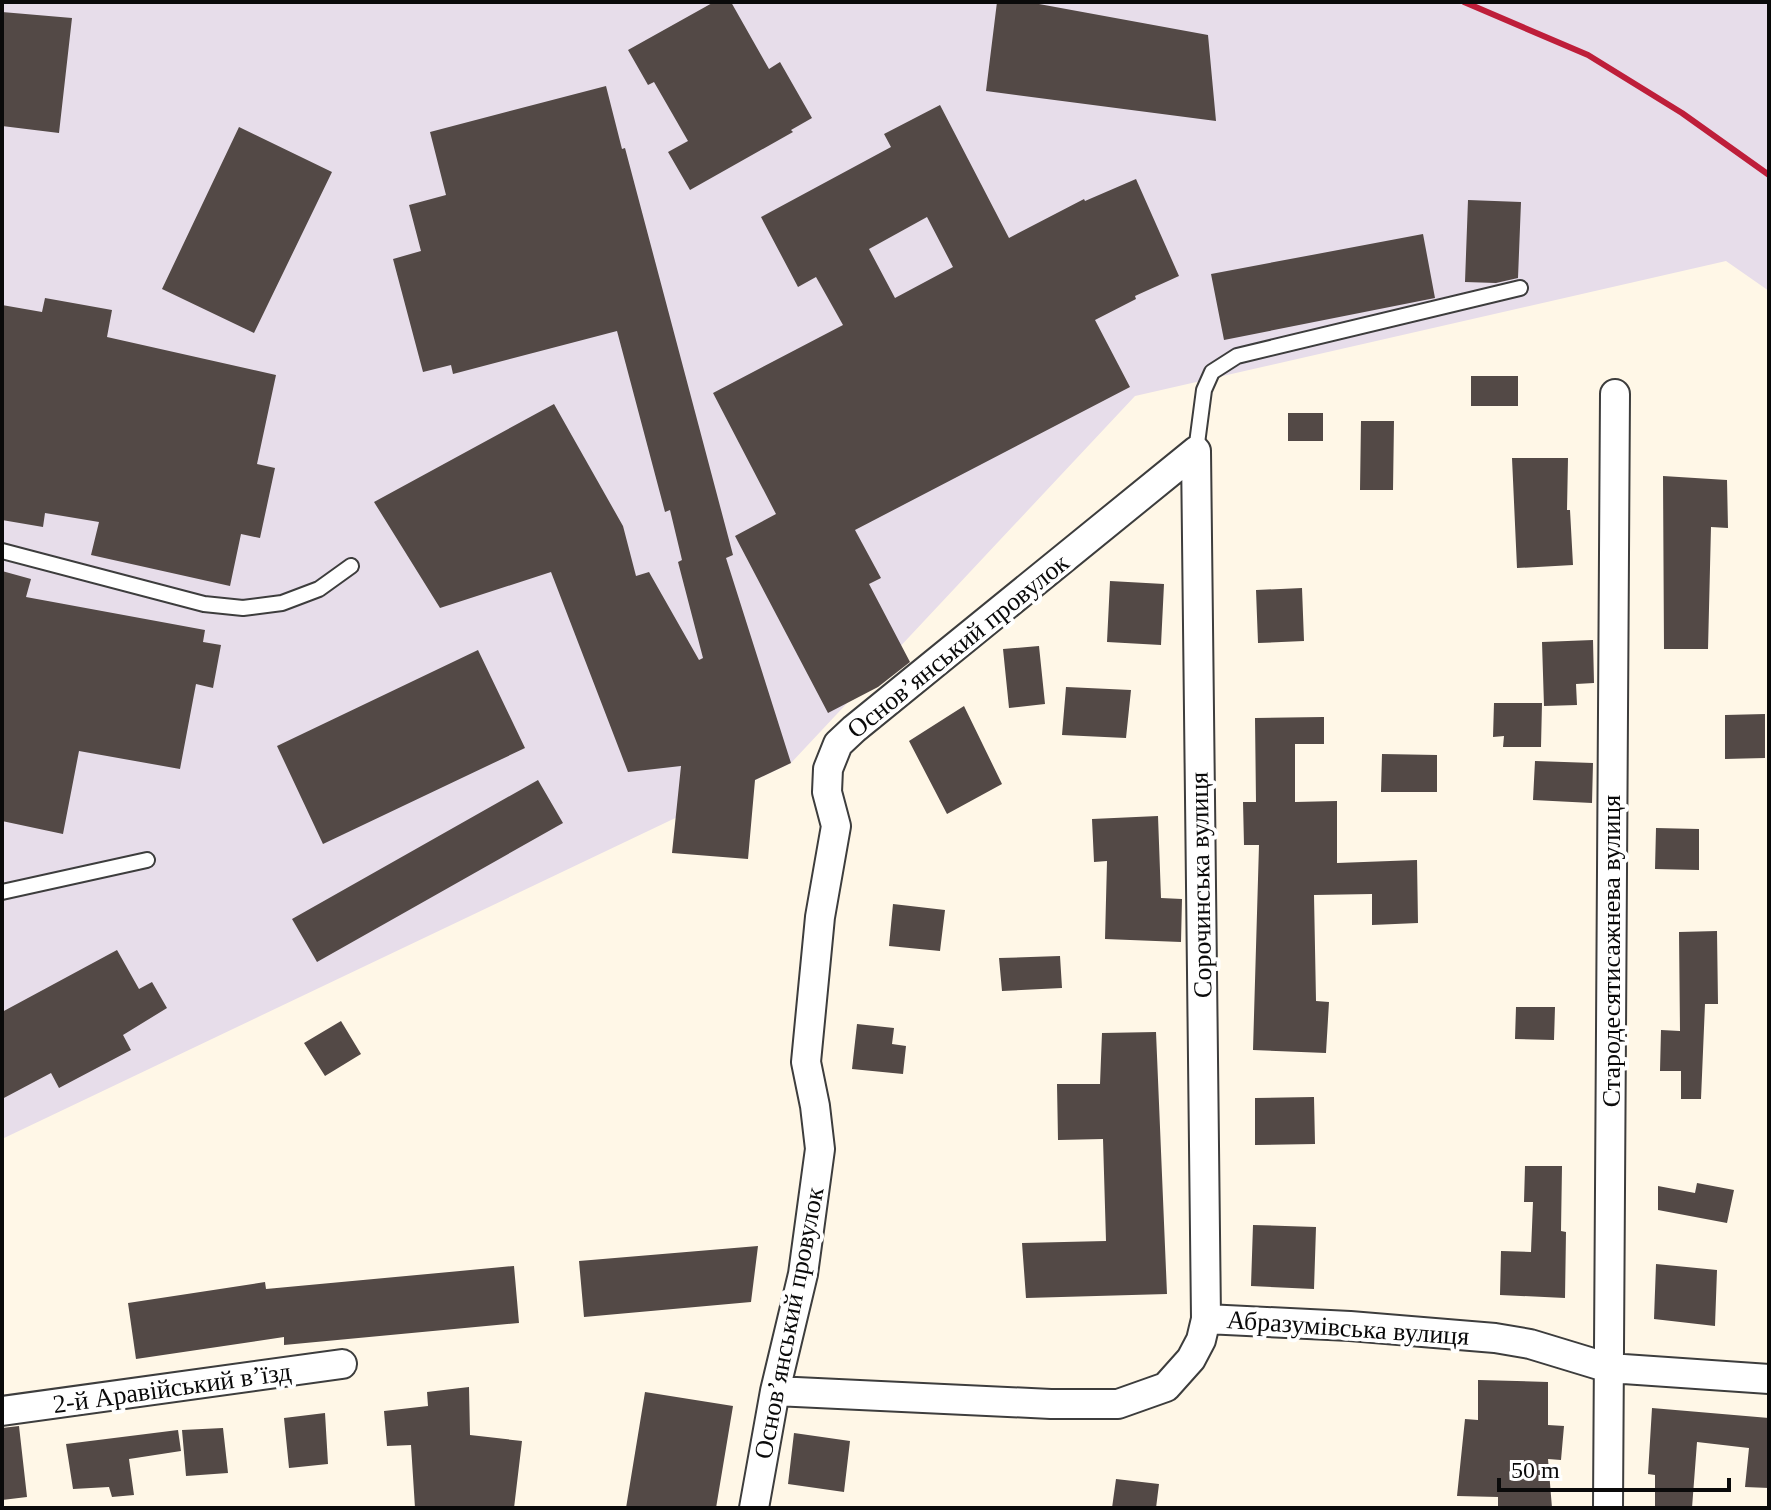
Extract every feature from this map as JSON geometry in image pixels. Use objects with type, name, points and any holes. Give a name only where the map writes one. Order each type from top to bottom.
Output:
[{"type":"street","name":"Стародесятисажнева вулиця","points":[[1608,1508],[1615,394]]},
{"type":"street","name":"Сорочинська вулиця","points":[[1196,451],[1206,1319]]},
{"type":"street","name":"Основ’янський провулок","points":[[754,1508],[775,1391],[803,1274],[820,1149],[806,1062],[820,917],[836,826],[827,792],[828,769],[838,744],[1196,451]]},
{"type":"street","name":"Абразумівська вулиця","points":[[775,1391],[1051,1404],[1118,1404],[1166,1387],[1191,1359],[1201,1340],[1206,1319],[1495,1338],[1530,1344],[1609,1368],[1769,1379]]},
{"type":"street","name":"2-й Аравійський в’їзд","points":[[2,1411],[342,1364]]},
{"type":"lane","points":[[1196,451],[1204,390],[1212,372],[1237,356],[1520,288]]},
{"type":"lane","points":[[2,551],[204,604],[243,608],[282,603],[319,589],[351,566]]},
{"type":"lane","points":[[2,892],[147,860]]},
{"type":"shaded area","points":[[2,2],[1769,2],[1769,291],[1726,261],[1135,396],[791,763],[2,1139]]},
{"type":"building","points":[[714,2],[731,2],[769,69],[780,62],[812,118],[791,130],[793,132],[690,190],[668,152],[688,141],[654,82],[648,85],[628,50]]},
{"type":"building","points":[[997,2],[1028,2],[1208,35],[1216,121],[986,91]]},
{"type":"building","points":[[2,12],[72,18],[59,133],[2,126]]},
{"type":"building","points":[[606,86],[733,555],[726,558],[791,763],[755,780],[748,859],[672,853],[681,766],[628,772],[551,572],[440,608],[374,502],[554,404],[623,526],[636,576],[649,572],[699,660],[703,658],[678,562],[682,560],[670,510],[665,512],[617,331],[453,374],[451,365],[423,372],[393,259],[421,251],[409,205],[446,195],[430,132]]},
{"type":"building","points":[[940,105],[1009,238],[1084,199],[1136,179],[1179,276],[1135,296],[1136,299],[1095,320],[1130,387],[855,530],[881,578],[869,584],[910,662],[878,687],[828,713],[735,536],[776,514],[713,393],[843,325],[816,277],[798,287],[761,217],[891,147],[884,134]],"holes":[[[927,217],[953,267],[895,298],[869,249]]]},
{"type":"building","points":[[239,127],[332,172],[254,333],[162,289]]},
{"type":"building","points":[[1468,200],[1521,202],[1518,278],[1496,283],[1465,282]]},
{"type":"building","points":[[1423,234],[1435,298],[1224,340],[1211,274]]},
{"type":"building","points":[[45,298],[112,310],[107,337],[276,375],[257,464],[275,468],[260,538],[241,534],[230,586],[91,555],[99,522],[45,513],[43,527],[2,520],[2,305],[42,312]]},
{"type":"building","points":[[1471,376],[1518,376],[1518,406],[1471,406]]},
{"type":"building","points":[[1288,413],[1323,413],[1323,441],[1288,441]]},
{"type":"building","points":[[1361,421],[1394,421],[1393,490],[1360,490]]},
{"type":"building","points":[[1512,458],[1568,458],[1567,510],[1570,510],[1573,565],[1517,568]]},
{"type":"building","points":[[1663,476],[1727,480],[1728,528],[1711,527],[1708,649],[1664,649]]},
{"type":"building","points":[[2,571],[31,579],[26,597],[205,630],[203,642],[221,645],[213,688],[196,684],[180,769],[79,751],[63,834],[2,821]]},
{"type":"building","points":[[1110,581],[1164,584],[1161,645],[1107,642]]},
{"type":"building","points":[[1302,588],[1304,641],[1258,643],[1256,590]]},
{"type":"building","points":[[1593,640],[1594,683],[1576,684],[1577,705],[1544,706],[1542,642]]},
{"type":"building","points":[[1039,646],[1045,704],[1009,708],[1003,649]]},
{"type":"building","points":[[478,650],[525,748],[323,844],[277,746]]},
{"type":"building","points":[[1066,687],[1131,690],[1126,738],[1062,735]]},
{"type":"building","points":[[1494,703],[1542,703],[1541,747],[1503,747],[1504,736],[1493,737]]},
{"type":"building","points":[[964,706],[1002,784],[947,814],[909,741]]},
{"type":"building","points":[[1765,714],[1765,758],[1725,759],[1725,715]]},
{"type":"building","points":[[1324,717],[1324,744],[1295,744],[1295,802],[1337,801],[1337,863],[1417,860],[1418,923],[1372,925],[1372,894],[1314,895],[1316,1001],[1329,1002],[1326,1053],[1253,1050],[1259,845],[1244,845],[1243,802],[1256,802],[1255,718]]},
{"type":"building","points":[[1382,754],[1437,755],[1437,792],[1381,792]]},
{"type":"building","points":[[1535,761],[1593,763],[1592,803],[1533,800]]},
{"type":"building","points":[[538,780],[563,823],[317,962],[292,919]]},
{"type":"building","points":[[1158,816],[1161,898],[1182,899],[1181,942],[1105,939],[1107,861],[1094,862],[1092,819]]},
{"type":"building","points":[[1656,828],[1699,829],[1699,870],[1655,869]]},
{"type":"building","points":[[893,904],[945,910],[940,951],[889,946]]},
{"type":"building","points":[[1717,931],[1718,1004],[1705,1004],[1701,1099],[1681,1099],[1681,1071],[1660,1071],[1661,1030],[1680,1031],[1679,932]]},
{"type":"building","points":[[117,950],[139,989],[152,982],[167,1008],[123,1035],[131,1050],[59,1088],[51,1073],[2,1099],[2,1012]]},
{"type":"building","points":[[1060,956],[1062,988],[1002,991],[999,958]]},
{"type":"building","points":[[1516,1007],[1555,1007],[1554,1040],[1515,1039]]},
{"type":"building","points":[[341,1021],[361,1054],[325,1076],[304,1043]]},
{"type":"building","points":[[857,1024],[894,1028],[892,1044],[906,1046],[903,1074],[852,1069]]},
{"type":"building","points":[[1156,1032],[1167,1294],[1026,1298],[1022,1243],[1106,1241],[1103,1139],[1058,1140],[1057,1084],[1100,1084],[1102,1033]]},
{"type":"building","points":[[1314,1097],[1315,1144],[1255,1145],[1255,1098]]},
{"type":"building","points":[[1525,1166],[1562,1166],[1561,1231],[1566,1232],[1565,1298],[1500,1295],[1501,1251],[1531,1252],[1533,1202],[1524,1202]]},
{"type":"building","points":[[1697,1183],[1734,1190],[1727,1223],[1658,1210],[1658,1186],[1695,1193]]},
{"type":"building","points":[[1253,1225],[1316,1227],[1314,1289],[1251,1286]]},
{"type":"building","points":[[758,1246],[751,1302],[584,1317],[579,1261]]},
{"type":"building","points":[[1656,1264],[1717,1270],[1715,1326],[1654,1319]]},
{"type":"building","points":[[514,1266],[519,1323],[284,1345],[284,1337],[136,1359],[128,1303],[265,1282],[266,1289]]},
{"type":"building","points":[[1478,1380],[1548,1382],[1548,1425],[1564,1426],[1561,1460],[1548,1459],[1552,1508],[1498,1508],[1498,1497],[1457,1496],[1465,1419],[1478,1420]]},
{"type":"building","points":[[469,1387],[470,1435],[522,1441],[514,1508],[415,1508],[411,1445],[387,1446],[384,1411],[428,1406],[427,1392]]},
{"type":"building","points":[[645,1392],[733,1406],[716,1508],[626,1508]]},
{"type":"building","points":[[1652,1408],[1769,1418],[1769,1488],[1745,1487],[1749,1448],[1697,1442],[1692,1508],[1655,1508],[1655,1475],[1648,1474]]},
{"type":"building","points":[[325,1413],[328,1464],[289,1468],[284,1418]]},
{"type":"building","points":[[19,1426],[27,1497],[2,1500],[2,1428]]},
{"type":"building","points":[[223,1428],[228,1473],[186,1476],[182,1430]]},
{"type":"building","points":[[178,1430],[181,1451],[129,1459],[134,1495],[112,1497],[109,1487],[73,1489],[66,1444]]},
{"type":"building","points":[[794,1433],[850,1441],[844,1492],[788,1484]]},
{"type":"building","points":[[1116,1479],[1159,1484],[1156,1508],[1112,1508]]},
{"type":"railway","points":[[1464,2],[1588,55],[1682,113],[1769,175]]}]
